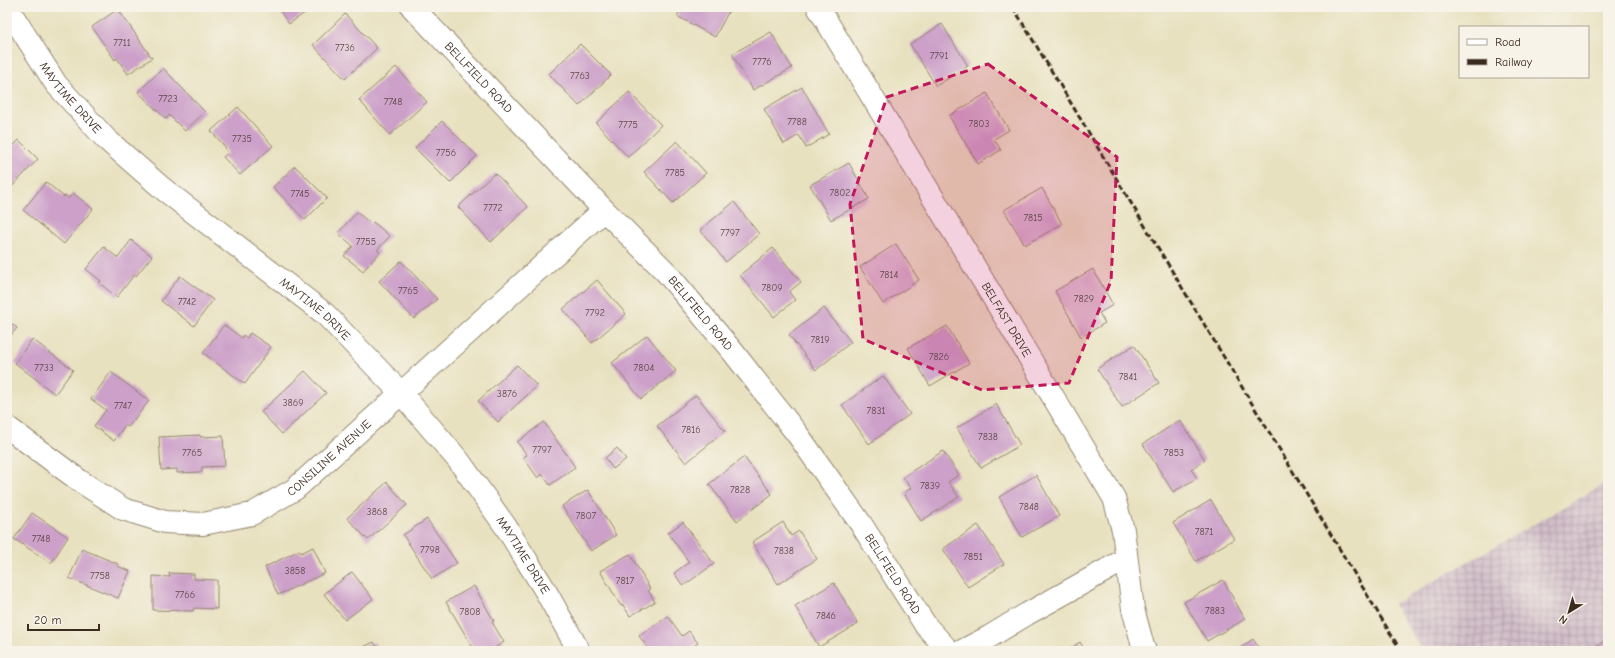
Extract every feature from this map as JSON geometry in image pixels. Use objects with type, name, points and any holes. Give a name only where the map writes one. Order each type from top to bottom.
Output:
[{"type":"street","name":"MAYTIME DRIVE","points":[[7,7],[56,84],[106,139],[162,188],[325,314],[401,393],[459,461],[506,527],[545,590],[579,651]]},
{"type":"street","name":"BELLFIELD ROAD","points":[[412,7],[604,210],[666,272],[738,358],[802,442],[861,524],[926,626],[950,651]]},
{"type":"street","name":"BELFAST DRIVE","points":[[818,7],[1114,498],[1123,530],[1133,609],[1145,651]]},
{"type":"street","name":"CONSILINE AVENUE","points":[[7,427],[80,481],[124,509],[165,522],[203,524],[252,514],[296,489],[604,210]]},
{"type":"street","points":[[962,651],[990,637],[1027,614],[1126,558]]},
{"type":"highlighted area","points":[[988,64],[1117,157],[1111,281],[1069,383],[982,390],[863,339],[850,204],[887,97]]},
{"type":"shaded area","points":[[1608,482],[1608,651],[1422,651],[1394,604]]},
{"type":"building","points":[[277,7],[313,7],[289,24]]},
{"type":"building","points":[[682,7],[731,7],[715,37],[677,16]]},
{"type":"building","points":[[118,9],[152,58],[128,74],[117,58],[115,60],[92,27]]},
{"type":"building","points":[[345,14],[377,48],[345,79],[313,45]]},
{"type":"building","points":[[942,24],[968,66],[936,86],[910,44]]},
{"type":"building","points":[[771,32],[792,68],[753,90],[732,54]]},
{"type":"building","points":[[580,44],[611,75],[579,106],[549,74]]},
{"type":"building","points":[[396,67],[427,102],[390,135],[359,100]]},
{"type":"building","points":[[163,68],[205,112],[185,131],[169,115],[166,119],[138,92]]},
{"type":"building","points":[[802,87],[829,134],[806,148],[799,135],[784,144],[764,109]]},
{"type":"building","points":[[629,92],[661,125],[628,157],[596,123]]},
{"type":"building","points":[[987,93],[1009,130],[994,139],[1001,150],[978,164],[949,116]]},
{"type":"building","points":[[238,107],[273,146],[240,175],[223,157],[228,153],[225,149],[226,148],[211,131]]},
{"type":"building","points":[[442,121],[477,156],[450,183],[415,148]]},
{"type":"building","points":[[19,140],[38,159],[7,192],[7,143],[12,147]]},
{"type":"building","points":[[677,141],[706,173],[673,203],[644,172]]},
{"type":"building","points":[[849,163],[869,199],[831,220],[810,185]]},
{"type":"building","points":[[295,166],[327,198],[305,220],[273,187]]},
{"type":"building","points":[[495,173],[528,207],[491,242],[458,207]]},
{"type":"building","points":[[46,182],[64,197],[65,195],[69,198],[73,193],[93,209],[64,244],[23,210]]},
{"type":"building","points":[[1042,188],[1062,224],[1025,245],[1004,210]]},
{"type":"building","points":[[734,202],[759,234],[726,262],[700,230]]},
{"type":"building","points":[[357,212],[371,224],[373,222],[390,236],[377,250],[380,252],[363,271],[344,256],[353,246],[338,233]]},
{"type":"building","points":[[131,240],[152,256],[136,276],[134,275],[117,297],[99,283],[101,281],[86,269],[104,247],[118,258]]},
{"type":"building","points":[[896,244],[919,280],[883,304],[860,267]]},
{"type":"building","points":[[773,248],[801,282],[789,292],[795,300],[774,317],[740,275]]},
{"type":"building","points":[[401,261],[437,299],[414,319],[379,281]]},
{"type":"building","points":[[1093,269],[1113,305],[1099,313],[1105,323],[1081,337],[1055,291]]},
{"type":"building","points":[[180,276],[213,300],[194,326],[161,301]]},
{"type":"building","points":[[597,280],[626,314],[592,343],[563,309]]},
{"type":"building","points":[[824,308],[851,342],[816,370],[789,335]]},
{"type":"building","points":[[7,320],[17,328],[7,340]]},
{"type":"building","points":[[224,325],[242,338],[243,335],[247,338],[250,333],[271,347],[245,384],[203,353]]},
{"type":"building","points":[[947,326],[969,363],[930,386],[908,348]]},
{"type":"building","points":[[647,335],[676,371],[641,399],[612,363]]},
{"type":"building","points":[[32,339],[73,370],[55,394],[15,363]]},
{"type":"building","points":[[1134,345],[1159,383],[1122,407],[1097,369]]},
{"type":"building","points":[[517,365],[537,386],[498,422],[478,401]]},
{"type":"building","points":[[305,371],[326,393],[282,434],[261,412]]},
{"type":"building","points":[[111,372],[149,401],[128,427],[125,425],[114,441],[94,426],[106,410],[91,399]]},
{"type":"building","points":[[883,376],[910,414],[869,444],[842,405]]},
{"type":"building","points":[[696,395],[725,431],[686,463],[657,426]]},
{"type":"building","points":[[996,404],[1020,445],[981,468],[957,428]]},
{"type":"building","points":[[1180,420],[1205,460],[1191,469],[1197,478],[1173,492],[1143,444]]},
{"type":"building","points":[[544,422],[575,467],[550,485],[542,474],[538,478],[523,457],[527,455],[517,442]]},
{"type":"building","points":[[200,435],[200,437],[223,436],[225,466],[202,467],[202,472],[177,473],[177,469],[161,470],[159,437]]},
{"type":"building","points":[[617,448],[626,459],[613,469],[605,458]]},
{"type":"building","points":[[943,451],[959,475],[948,482],[959,497],[921,521],[904,493],[911,488],[903,477]]},
{"type":"building","points":[[744,457],[772,494],[737,521],[709,484]]},
{"type":"building","points":[[1036,475],[1059,516],[1022,537],[999,497]]},
{"type":"building","points":[[387,482],[407,505],[368,540],[347,518]]},
{"type":"building","points":[[588,490],[616,535],[591,551],[562,506]]},
{"type":"building","points":[[1211,500],[1234,539],[1196,561],[1173,523]]},
{"type":"building","points":[[32,513],[68,537],[51,563],[14,539]]},
{"type":"building","points":[[427,519],[457,563],[432,579],[403,535]]},
{"type":"building","points":[[683,522],[714,564],[683,586],[674,573],[689,562],[668,533]]},
{"type":"building","points":[[783,522],[791,536],[799,531],[817,559],[778,584],[752,542]]},
{"type":"building","points":[[978,525],[1004,564],[968,587],[943,549]]},
{"type":"building","points":[[313,547],[325,573],[278,595],[265,567],[300,550],[301,553]]},
{"type":"building","points":[[82,549],[118,564],[117,566],[130,571],[118,598],[69,578]]},
{"type":"building","points":[[630,554],[650,589],[648,590],[655,602],[630,616],[623,605],[621,606],[600,571]]},
{"type":"building","points":[[352,572],[373,599],[345,620],[324,594]]},
{"type":"building","points":[[169,573],[194,574],[194,579],[217,580],[217,609],[194,608],[193,611],[153,610],[153,576],[170,577]]},
{"type":"building","points":[[1223,580],[1245,619],[1207,641],[1184,602]]},
{"type":"building","points":[[834,583],[858,624],[819,647],[795,606]]},
{"type":"building","points":[[474,586],[504,642],[489,651],[475,651],[446,602]]},
{"type":"building","points":[[668,616],[682,636],[689,631],[698,643],[687,651],[650,651],[639,636]]},
{"type":"building","points":[[1253,639],[1261,651],[1236,651]]},
{"type":"building","points":[[1608,639],[1608,651],[1588,651]]},
{"type":"building","points":[[374,642],[379,651],[355,651]]},
{"type":"building","points":[[1080,642],[1085,651],[1066,651]]},
{"type":"railway","points":[[1013,7],[1401,651]]}]
